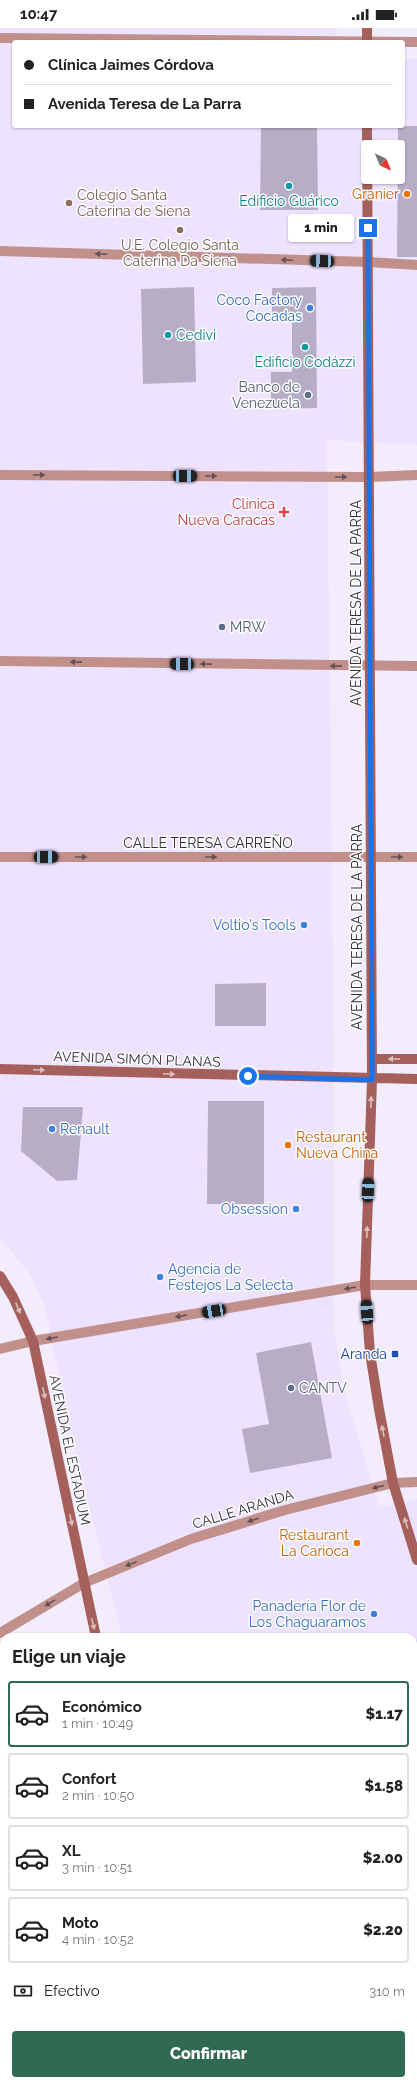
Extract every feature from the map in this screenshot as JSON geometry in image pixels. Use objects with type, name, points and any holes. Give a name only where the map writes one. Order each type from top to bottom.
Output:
[{"type":"street","points":[[367,28],[367,40]]},
{"type":"street","points":[[0,38],[184,40]]},
{"type":"street","points":[[405,42],[417,42]]},
{"type":"street","name":"AVENIDA TERESA DE LA PARRA","points":[[367,128],[372,1080],[365,1285],[370,1353],[393,1483],[417,1560]]},
{"type":"street","points":[[0,251],[368,262],[417,265]]},
{"type":"street","points":[[0,475],[369,477],[417,475]]},
{"type":"street","points":[[0,661],[417,666]]},
{"type":"street","name":"CALLE TERESA CARREÑO","points":[[0,858],[417,857]]},
{"type":"street","points":[[372,1059],[417,1059]]},
{"type":"street","name":"AVENIDA SIMÓN PLANAS","points":[[0,1069],[372,1080],[417,1079]]},
{"type":"street","name":"AVENIDA EL ESTADIUM","points":[[0,1276],[14,1297],[33,1341],[95,1633]]},
{"type":"street","points":[[0,1349],[33,1341],[365,1285],[417,1285]]},
{"type":"street","name":"CALLE ARANDA","points":[[0,1633],[84,1583],[191,1539],[286,1510],[393,1483],[417,1482]]},
{"type":"shaded area","points":[[0,28],[337,28],[336,40],[12,40],[12,128],[405,128],[405,59],[417,59],[417,445],[327,440],[334,1050],[334,1329],[345,1393],[379,1507],[417,1499],[417,1633],[121,1633],[72,1438],[45,1306],[29,1273],[0,1238]]},
{"type":"building","points":[[405,126],[417,126],[417,257],[397,257],[398,184],[405,184],[405,140],[398,140],[398,128],[405,128]]},
{"type":"building","name":"Edificio Guárico","points":[[261,128],[317,128],[318,210],[260,210]]},
{"type":"building","name":"Cedivi","points":[[194,287],[196,382],[143,384],[141,289]]},
{"type":"building","name":"Edificio Codázzi","points":[[316,287],[317,408],[271,409],[271,372],[292,372],[292,322],[272,322],[272,288]]},
{"type":"building","points":[[266,983],[266,1026],[215,1026],[215,984]]},
{"type":"building","points":[[208,1101],[264,1101],[264,1204],[207,1204]]},
{"type":"building","name":"Renault","points":[[23,1107],[83,1107],[77,1180],[57,1181],[21,1151]]},
{"type":"building","name":"CANTV","points":[[311,1342],[332,1458],[250,1473],[242,1429],[269,1424],[256,1353]]},
{"type":"place","name":"Edificio Guárico","points":[[289,186]]},
{"type":"place","name":"Granier","points":[[407,194]]},
{"type":"place","name":"Colegio Santa Caterina de Siena","points":[[69,203]]},
{"type":"place","name":"U.E. Colegio Santa Caterina Da Siena","points":[[180,230]]},
{"type":"place","name":"Coco Factory Cocadas","points":[[310,308]]},
{"type":"place","name":"Cedivi","points":[[168,335]]},
{"type":"place","name":"Edificio Codázzi","points":[[305,347]]},
{"type":"place","name":"Banco de Venezuela","points":[[308,395]]},
{"type":"place","name":"Clínica Nueva Caracas","points":[[284,512]]},
{"type":"place","name":"MRW","points":[[222,627]]},
{"type":"place","name":"Voltio's Tools","points":[[304,925]]},
{"type":"place","name":"Renault","points":[[52,1129]]},
{"type":"place","name":"Restaurant Nueva China","points":[[288,1145]]},
{"type":"place","name":"Obsession","points":[[296,1209]]},
{"type":"place","name":"Agencia de Festejos La Selecta","points":[[160,1277]]},
{"type":"place","name":"Aranda","points":[[395,1354]]},
{"type":"place","name":"CANTV","points":[[291,1388]]},
{"type":"place","name":"Restaurant La Carioca","points":[[357,1543]]},
{"type":"place","name":"Panadería Flor de Los Chaguaramos","points":[[374,1614]]},
{"type":"route","points":[[248,1076],[372,1080],[368,228]]}]
